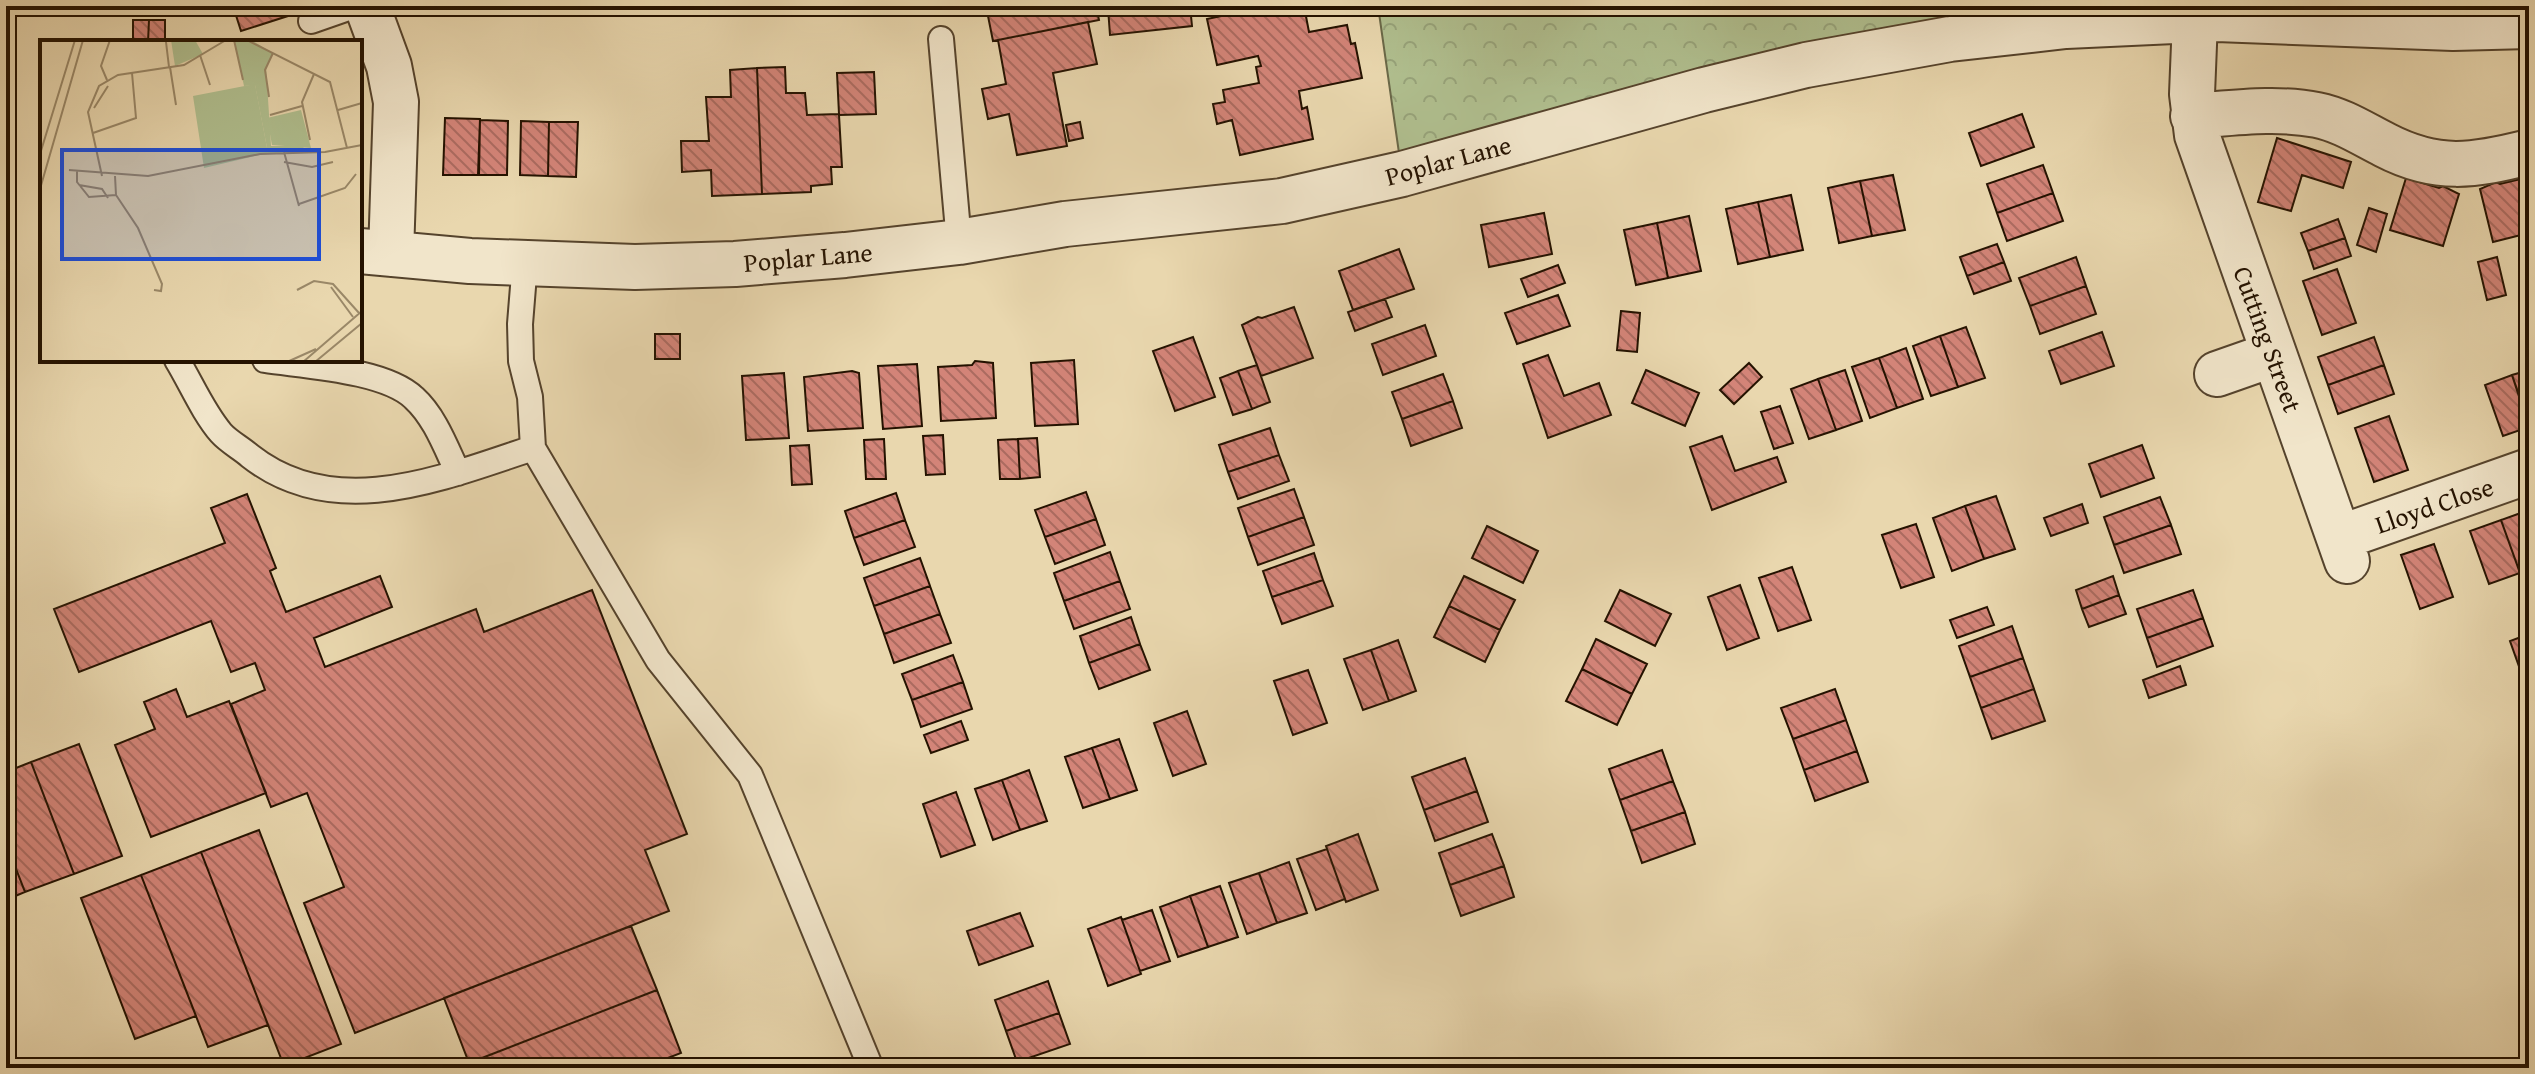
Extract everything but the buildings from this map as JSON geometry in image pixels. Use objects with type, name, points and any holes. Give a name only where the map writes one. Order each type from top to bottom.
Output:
[{"type":"street","points":[[375,252],[396,102],[377,19]]},
{"type":"street","name":"Poplar Lane","points":[[375,252],[470,261],[635,267],[735,264],[959,242],[1065,224],[1282,201],[1402,174],[1704,90],[1882,50],[2037,28],[2195,20],[2453,28],[2529,26]]},
{"type":"street","name":"Cutting Street","points":[[2195,20],[2193,116],[2203,156],[2343,550]]},
{"type":"street","points":[[2193,116],[2278,111],[2319,115],[2338,121],[2404,154],[2435,163],[2486,163],[2529,152]]},
{"type":"street","points":[[2217,374],[2274,354]]},
{"type":"street","name":"Lloyd Close","points":[[2343,550],[2529,471]]},
{"type":"lane","points":[[311,21],[377,19]]},
{"type":"lane","points":[[941,39],[959,242]]},
{"type":"lane","points":[[525,262],[520,324],[521,361],[530,397],[533,448],[658,660],[750,775],[871,1068]]},
{"type":"lane","points":[[178,362],[222,433],[267,469],[324,491],[399,489],[533,448]]},
{"type":"lane","points":[[278,362],[374,377],[396,385],[415,398],[433,423],[458,473]]},
{"type":"green space","points":[[1378,6],[2033,6],[2037,28],[1402,174]]}]
